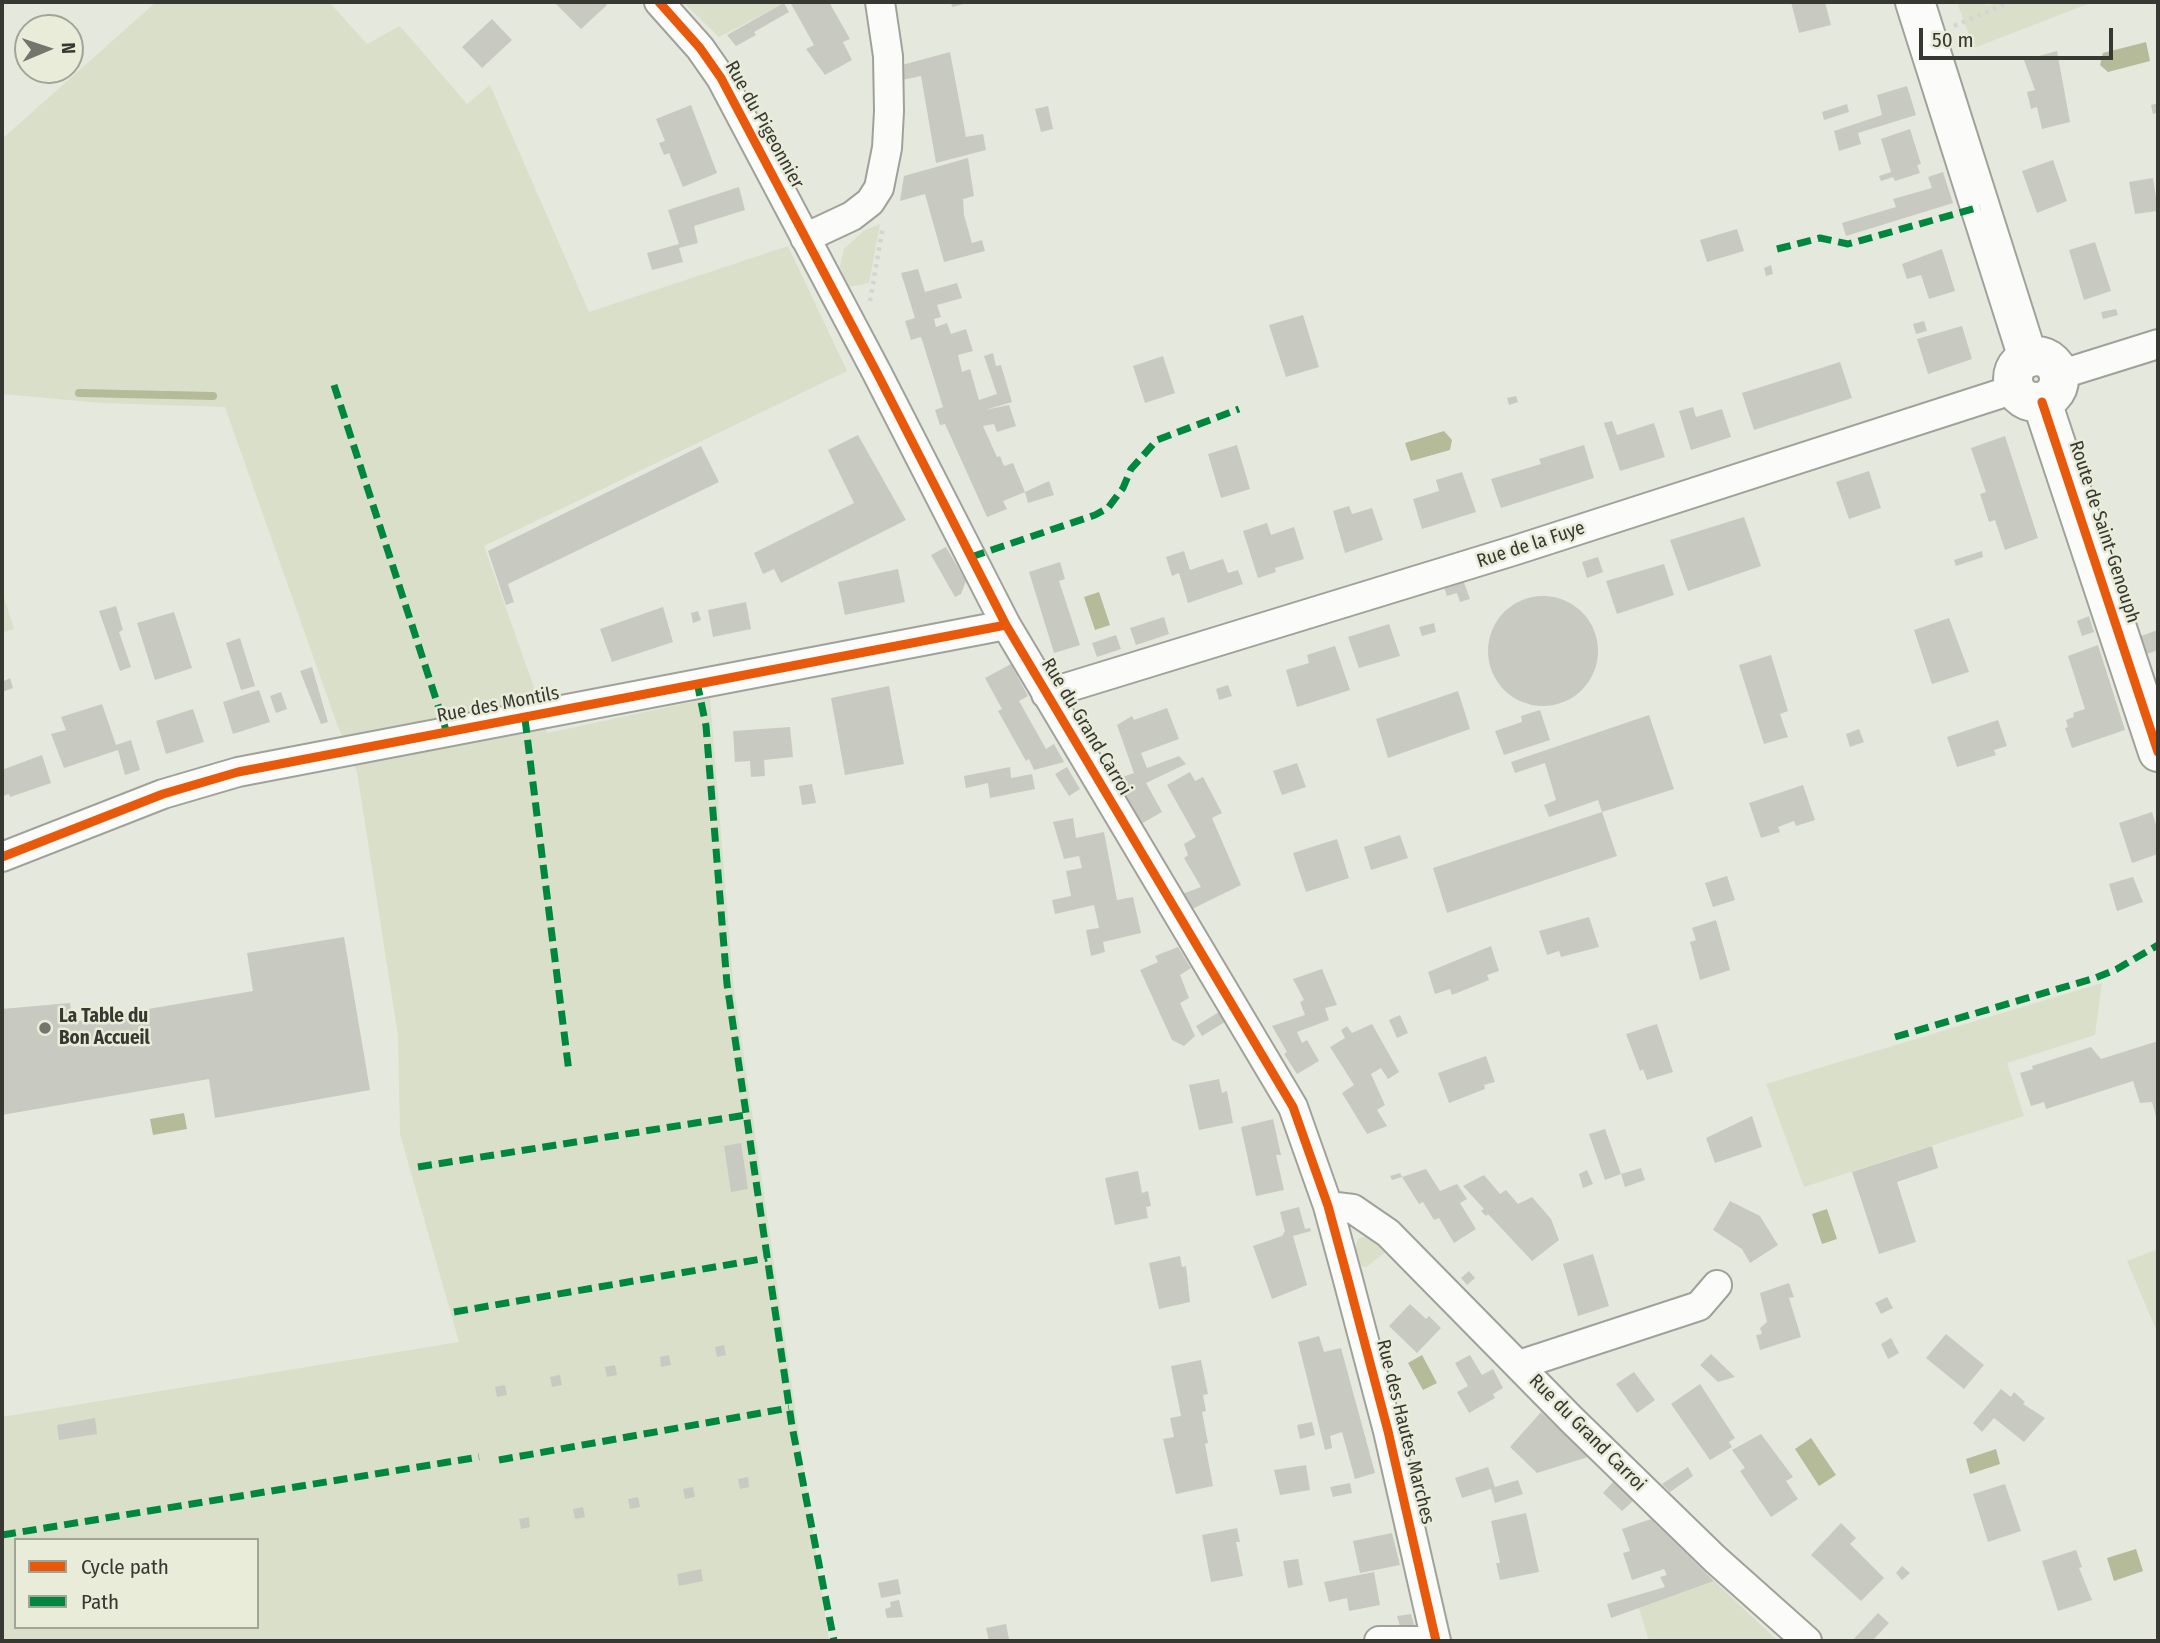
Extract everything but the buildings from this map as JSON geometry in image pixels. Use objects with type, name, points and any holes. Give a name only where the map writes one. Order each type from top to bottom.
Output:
[{"type":"street","name":"Rue du Pigeonnier","points":[[659,2],[700,48],[721,78],[805,238]]},
{"type":"street","points":[[805,238],[852,216],[870,202],[879,188],[887,148],[889,111],[888,57],[880,2]]},
{"type":"street","name":"Route de Saint-Genouph","points":[[1915,2],[2158,752]]},
{"type":"street","name":"Rue du Grand Carroi","points":[[805,238],[1006,625],[1274,1071],[1293,1107],[1332,1219],[1373,1221],[1715,1559],[1807,1641]]},
{"type":"street","name":"Rue de la Fuye","points":[[1046,694],[1516,550],[2158,344]]},
{"type":"street","name":"Rue des Montils","points":[[3,856],[163,794],[238,772],[1006,625]]},
{"type":"street","name":"Rue des Hautes Marches","points":[[1332,1219],[1388,1431],[1436,1641]]},
{"type":"street","points":[[1519,1365],[1699,1306],[1707,1300],[1717,1285]]},
{"type":"street","points":[[1379,1641],[1436,1641]]},
{"type":"path","points":[[1932,51],[1942,44],[1947,29],[2010,2]]},
{"type":"path","points":[[870,303],[884,221],[879,188]]},
{"type":"shaded area","points":[[156,2],[329,2],[367,44],[400,26],[467,104],[490,85],[589,312],[788,246],[847,371],[484,546],[537,696],[547,733],[710,698],[733,982],[829,1641],[2,1641],[2,1417],[459,1342],[400,1134],[398,1036],[357,772],[338,727],[225,407],[102,403],[2,394],[2,139],[64,84],[84,84],[84,66]]},
{"type":"shaded area","points":[[683,2],[787,2],[719,37]]},
{"type":"shaded area","points":[[1966,2],[1989,5],[1998,2],[2093,2],[1974,48],[1958,5]]},
{"type":"shaded area","points":[[2146,42],[2150,61],[2108,72],[2100,65],[2103,53]]},
{"type":"shaded area","points":[[880,224],[869,283],[848,287],[840,267],[844,249],[865,230]]},
{"type":"shaded area","points":[[1444,431],[1452,440],[1450,450],[1411,461],[1405,443]]},
{"type":"shaded area","points":[[2,591],[14,629],[2,633]]},
{"type":"shaded area","points":[[1099,592],[1110,625],[1095,630],[1084,597]]},
{"type":"shaded area","points":[[2102,983],[2095,1035],[2007,1063],[2024,1116],[1804,1187],[1766,1084]]},
{"type":"shaded area","points":[[184,1113],[187,1129],[153,1135],[150,1119]]},
{"type":"shaded area","points":[[1827,1209],[1837,1239],[1822,1244],[1812,1214]]},
{"type":"shaded area","points":[[1369,1235],[1388,1250],[1365,1268],[1358,1263],[1355,1248],[1358,1239]]},
{"type":"shaded area","points":[[2158,1249],[2158,1334],[2127,1261]]},
{"type":"shaded area","points":[[1422,1355],[1437,1383],[1423,1390],[1408,1363]]},
{"type":"shaded area","points":[[1811,1438],[1836,1475],[1819,1486],[1795,1449]]},
{"type":"shaded area","points":[[1996,1449],[2000,1464],[1970,1474],[1966,1459]]},
{"type":"shaded area","points":[[2136,1549],[2143,1571],[2114,1581],[2107,1558]]},
{"type":"shaded area","points":[[1714,1581],[1778,1641],[1649,1641],[1639,1608]]},
{"type":"waterway","points":[[79,393],[213,396]]},
{"type":"marked path","points":[[1777,249],[1820,238],[1848,244],[1980,207]]},
{"type":"marked path","points":[[334,385],[447,733]]},
{"type":"marked path","points":[[971,557],[1095,515],[1108,508],[1123,488],[1131,469],[1157,440],[1239,409]]},
{"type":"marked path","points":[[697,682],[706,726],[727,984],[792,1426],[834,1641]]},
{"type":"marked path","points":[[525,719],[569,1072]]},
{"type":"marked path","points":[[1895,1037],[2095,978],[2117,969],[2158,945]]},
{"type":"marked path","points":[[418,1167],[746,1115]]},
{"type":"marked path","points":[[454,1312],[767,1258]]},
{"type":"marked path","points":[[499,1460],[789,1408]]},
{"type":"marked path","points":[[2,1535],[479,1457]]},
{"type":"cycle path","points":[[659,2],[700,48],[721,78],[1006,625],[1293,1107],[1328,1206],[1347,1276],[1388,1431],[1436,1641]]},
{"type":"cycle path","points":[[2042,402],[2158,752]]},
{"type":"cycle path","points":[[2,857],[163,794],[238,772],[1006,625]]},
{"type":"place","name":"La Table du Bon Accueil","points":[[45,1028]]}]
